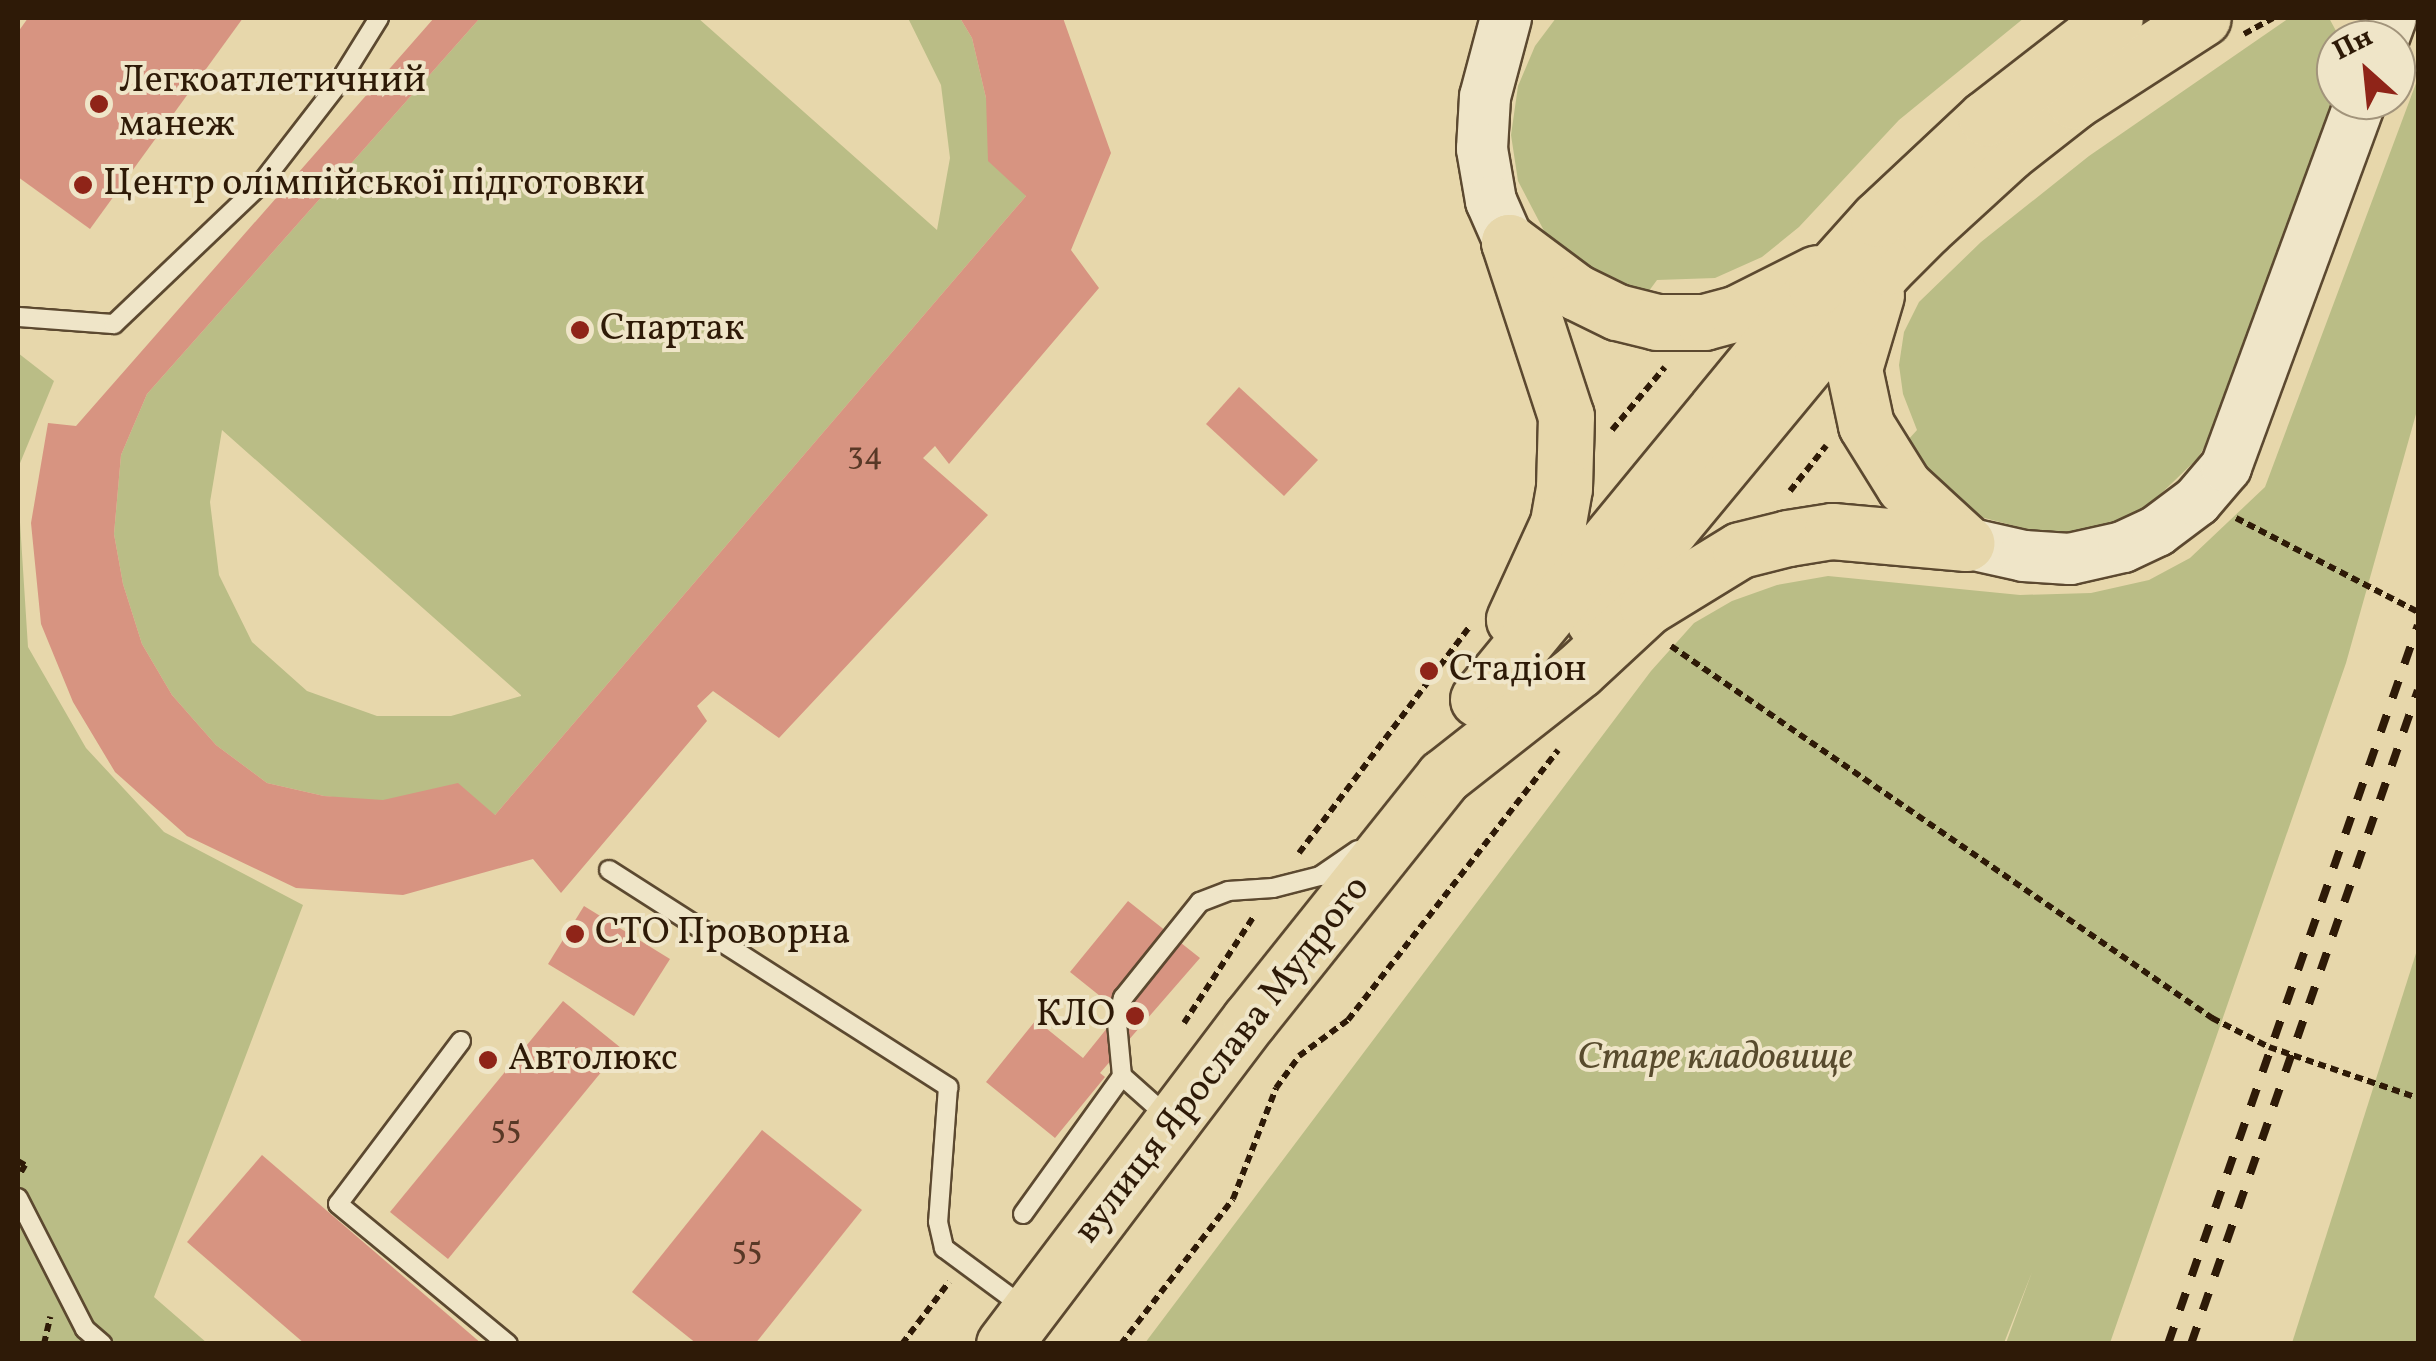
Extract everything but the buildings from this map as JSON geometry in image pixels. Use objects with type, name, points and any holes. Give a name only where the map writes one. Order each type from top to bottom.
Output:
[{"type":"main road","points":[[1494,712],[1864,263],[1952,148],[2115,18]]},
{"type":"main road","points":[[1509,242],[1576,292],[1617,312],[1657,322],[1704,322],[1737,313],[1864,263],[2118,70],[2203,18]]},
{"type":"main road","points":[[1494,712],[1549,547],[1564,488],[1566,416],[1509,242],[1490,201],[1482,150],[1484,97],[1507,28]]},
{"type":"main road","points":[[1494,712],[1579,670],[1646,607],[1740,550],[1832,531],[1966,543],[2024,556],[2070,558],[2123,547],[2157,531],[2197,501],[2226,467],[2355,120]]},
{"type":"main road","points":[[1864,263],[1854,369],[1859,407],[1880,452],[1904,486],[1966,543]]},
{"type":"main road","name":"вулиця Ярослава Мудрого","points":[[1017,1327],[1494,712]]},
{"type":"lane","points":[[18,317],[114,324],[260,185],[338,84],[379,18]]},
{"type":"lane","points":[[1023,1214],[1122,1076],[1117,1023],[1123,998],[1200,902],[1228,891],[1273,888],[1320,876],[1430,794]]},
{"type":"lane","points":[[609,870],[948,1087],[938,1222],[944,1248],[1017,1327]]},
{"type":"lane","points":[[461,1042],[338,1204],[508,1344]]},
{"type":"lane","points":[[1122,1076],[1173,1122]]},
{"type":"lane","points":[[18,1198],[85,1330],[102,1344]]},
{"type":"path","points":[[1606,438],[1678,351]]},
{"type":"path","points":[[1782,499],[1830,442]]},
{"type":"path","points":[[2226,513],[2418,612]]},
{"type":"path","points":[[1316,830],[1479,614]]},
{"type":"path","points":[[1666,642],[2212,1018],[2289,1054],[2418,1098]]},
{"type":"path","points":[[1121,1344],[1234,1199],[1276,1088],[1299,1056],[1348,1020],[1567,737]]},
{"type":"path","points":[[1179,1032],[1246,930]]},
{"type":"green space","name":"Спартак","points":[[480,18],[698,18],[937,230],[950,158],[941,85],[908,18],[960,18],[972,38],[986,98],[1026,196],[495,815],[324,796],[267,783],[216,745],[172,695],[142,644],[123,584],[114,534],[121,455],[147,394]],"holes":[[[222,430],[521,696],[451,716],[377,716],[307,691],[252,642],[219,575],[210,502]]]},
{"type":"green space","points":[[1556,18],[2024,18],[1899,120],[1799,227],[1762,257],[1715,278],[1657,280],[1643,299],[1552,246],[1518,181],[1511,135],[1518,86],[1535,46]]},
{"type":"green space","points":[[2289,18],[2329,18],[2316,20],[2316,120],[2326,120],[2219,421],[2198,458],[2144,510],[2095,529],[2045,534],[1973,515],[1898,451],[1917,430],[1903,394],[1899,365],[1904,332],[1919,302],[1981,242],[2089,156]]},
{"type":"green space","name":"Старе кладовище","points":[[2418,78],[2418,407],[2346,663],[2110,1343],[2006,1343],[2032,1272],[2004,1343],[1145,1343],[1651,671],[1694,623],[1732,601],[1777,585],[1828,576],[2020,595],[2091,593],[2149,580],[2190,558],[2265,487],[2402,120],[2416,120]]},
{"type":"green space","points":[[18,353],[54,381],[18,468]]},
{"type":"green space","points":[[18,491],[28,647],[86,748],[164,832],[303,905],[154,1297],[207,1343],[18,1343]]},
{"type":"green space","points":[[2418,947],[2418,1343],[2292,1343]]},
{"type":"railway","points":[[2168,1344],[2418,625]]},
{"type":"railway","points":[[2191,1344],[2418,690]]},
{"type":"place","name":"Легкоатлетичний манеж","points":[[99,104]]},
{"type":"place","name":"Центр олімпійської підготовки","points":[[83,185]]},
{"type":"place","name":"Спартак","points":[[580,330]]},
{"type":"place","name":"Стадіон","points":[[1429,671]]},
{"type":"place","name":"СТО Проворна","points":[[575,934]]},
{"type":"place","name":"КЛО","points":[[1135,1016]]},
{"type":"place","name":"Автолюкс","points":[[488,1060]]}]
